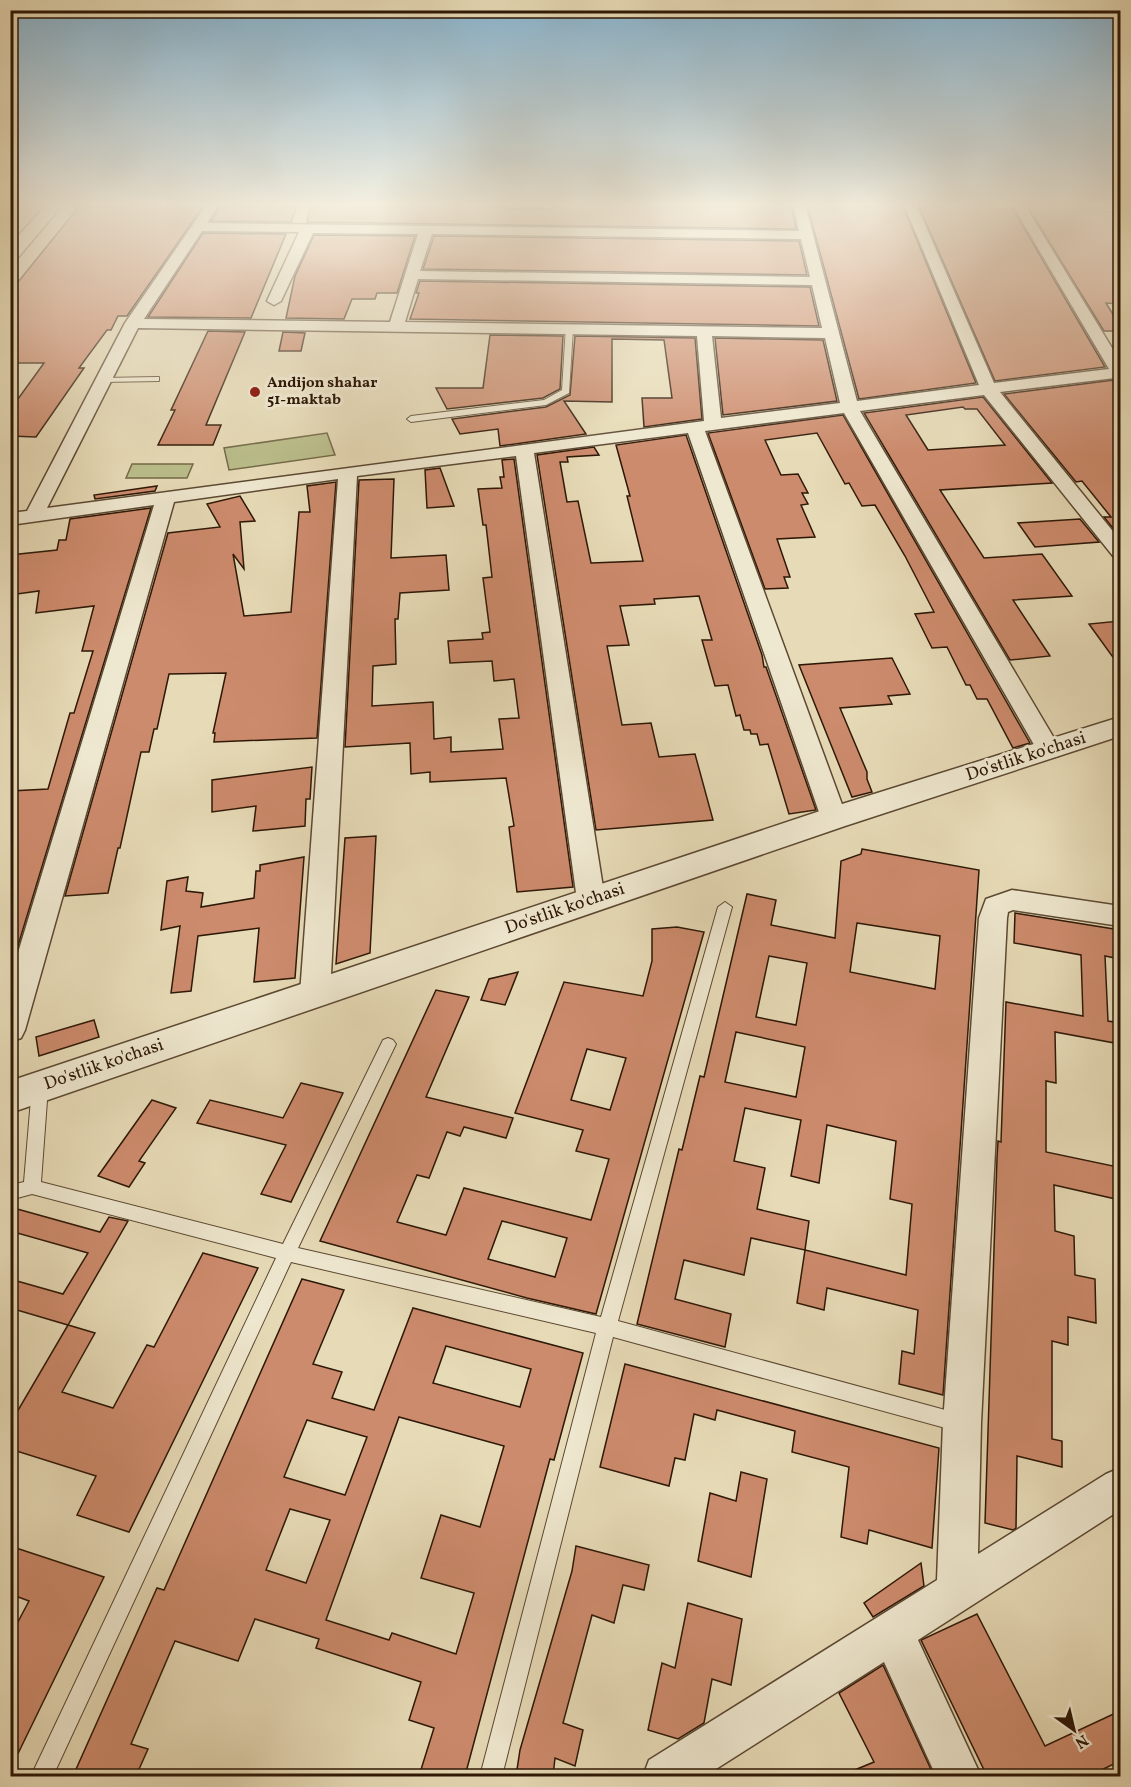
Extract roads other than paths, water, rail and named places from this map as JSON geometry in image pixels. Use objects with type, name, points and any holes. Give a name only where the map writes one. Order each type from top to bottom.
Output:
[{"type":"street","points":[[34,515],[133,323],[156,287]]},
{"type":"street","points":[[274,300],[280,287]]},
{"type":"street","points":[[396,326],[408,287]]},
{"type":"street","points":[[819,287],[850,408],[1050,750]]},
{"type":"street","points":[[945,287],[988,388],[1120,552]]},
{"type":"street","points":[[10,519],[348,472],[850,408],[988,388],[1120,373],[1070,287]]},
{"type":"street","points":[[133,323],[830,333]]},
{"type":"street","points":[[704,331],[704,426],[834,818]]},
{"type":"street","points":[[524,449],[591,900]]},
{"type":"street","points":[[315,994],[348,472]]},
{"type":"street","points":[[10,1030],[166,497]]},
{"type":"street","name":"Do'stlik ko'chasi","points":[[25,1092],[834,818],[1120,726]]},
{"type":"street","points":[[957,1591],[962,1423],[993,918],[996,906],[1012,900],[1120,916]]},
{"type":"street","points":[[665,1776],[1120,1488]]},
{"type":"street","points":[[893,1633],[959,1776]]},
{"type":"lane","points":[[411,419],[546,402],[566,391],[569,328]]},
{"type":"lane","points":[[104,380],[156,379]]},
{"type":"lane","points":[[491,1776],[607,1327],[725,906]]},
{"type":"lane","points":[[42,1776],[287,1253],[388,1044]]},
{"type":"lane","points":[[25,1092],[32,1187]]},
{"type":"lane","points":[[10,1193],[32,1187],[287,1253],[607,1327],[962,1423]]},
{"type":"place","name":"Andijon shahar 51-maktab","points":[[255,392]]}]
